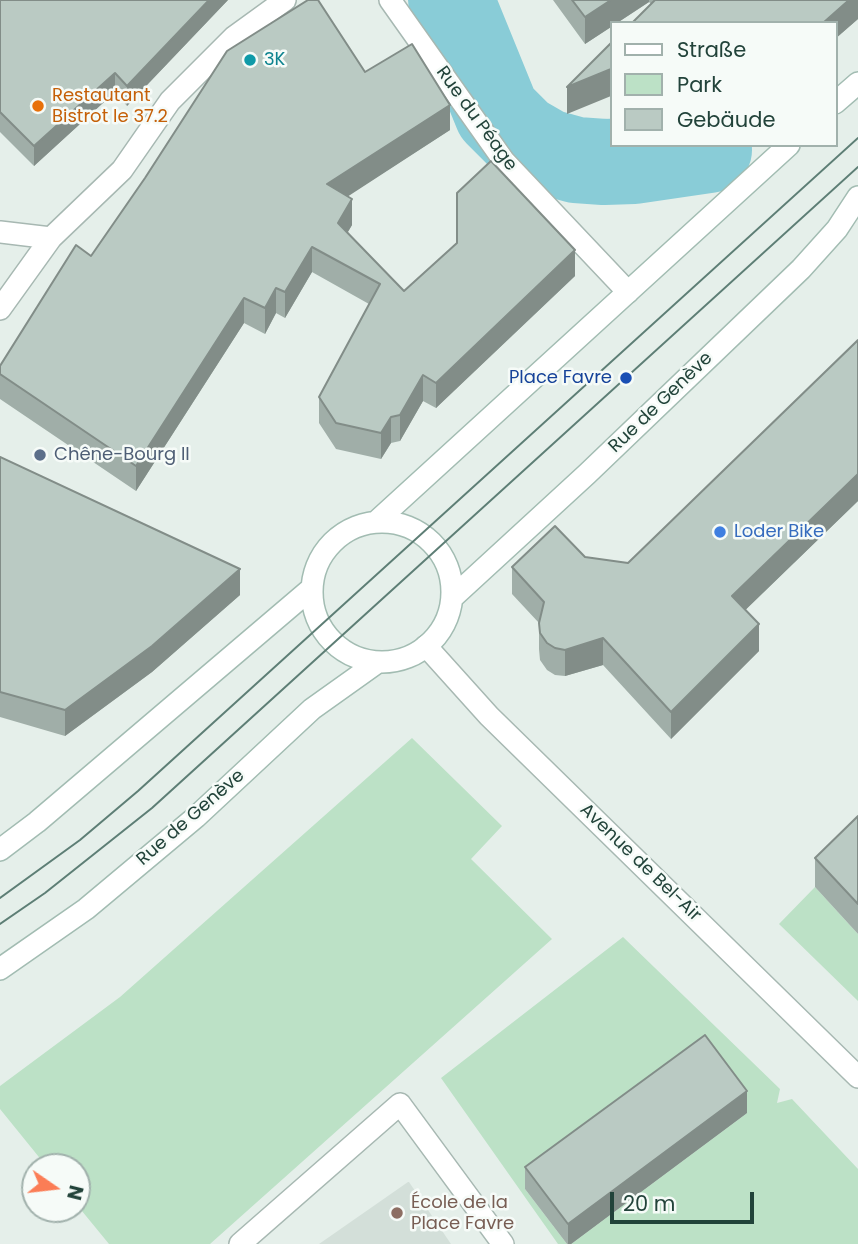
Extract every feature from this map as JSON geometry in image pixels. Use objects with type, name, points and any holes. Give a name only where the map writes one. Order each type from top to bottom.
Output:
[{"type":"main road","points":[[0,309],[51,237],[122,170],[170,101],[234,37],[285,0]]},
{"type":"main road","name":"Rue du Péage","points":[[390,0],[504,161],[628,292]]},
{"type":"main road","points":[[837,101],[858,83]]},
{"type":"main road","points":[[378,662],[360,659],[340,648],[327,635],[315,614],[312,588],[315,569],[326,549],[344,532],[377,521],[787,147]]},
{"type":"main road","name":"Rue de Genève","points":[[452,598],[801,270],[837,229],[858,197]]},
{"type":"main road","points":[[0,232],[51,237]]},
{"type":"main road","name":"Rue de Genève","points":[[0,969],[86,909],[196,817],[312,709],[378,662],[408,657],[426,646],[439,633],[446,621],[452,598],[451,577],[444,559],[430,541],[403,524],[377,521]]},
{"type":"main road","points":[[0,850],[37,822],[312,588]]},
{"type":"main road","name":"Avenue de Bel-Air","points":[[426,646],[489,716],[858,1077]]},
{"type":"main road","points":[[240,1244],[400,1104],[503,1244]]},
{"type":"shaded area","name":"École de la Place Favre","points":[[408,1182],[451,1244],[319,1244]]},
{"type":"green space","points":[[412,738],[502,826],[471,859],[552,939],[210,1244],[109,1244],[91,1222],[91,1153],[36,1153],[0,1109],[0,1086],[120,997]]},
{"type":"green space","points":[[815,887],[858,934],[858,1001],[779,924]]},
{"type":"green space","points":[[623,937],[780,1089],[777,1103],[792,1099],[858,1169],[858,1244],[571,1244],[747,1113],[525,1189],[567,1244],[558,1244],[441,1078]]},
{"type":"building","points":[[0,0],[209,0],[127,86],[115,73],[34,146],[0,112]]},
{"type":"building","points":[[308,0],[318,0],[365,72],[412,44],[450,105],[327,184],[352,199],[338,223],[404,291],[457,243],[457,193],[491,161],[575,250],[436,383],[423,375],[400,415],[391,417],[381,433],[336,423],[319,397],[380,284],[312,247],[285,292],[276,288],[265,308],[244,298],[136,466],[0,374],[0,366],[76,245],[91,256],[227,51]]},
{"type":"building","points":[[572,0],[611,0],[585,17]]},
{"type":"building","points":[[655,0],[849,0],[825,21],[634,21]]},
{"type":"building","points":[[610,44],[610,69],[567,87]]},
{"type":"building","points":[[858,340],[858,474],[732,596],[759,624],[671,712],[603,638],[565,650],[547,643],[540,633],[539,623],[544,602],[512,567],[555,526],[585,557],[628,563]]},
{"type":"building","points":[[0,457],[240,569],[152,646],[65,710],[0,692]]},
{"type":"building","points":[[858,816],[858,904],[815,858]]},
{"type":"building","points":[[705,1035],[747,1091],[568,1224],[525,1167]]},
{"type":"waterway","points":[[451,0],[497,113],[521,137],[547,152],[576,160],[604,162],[634,161],[709,150]]},
{"type":"tram line","points":[[0,898],[80,840],[138,791],[858,138]]},
{"type":"tram line","points":[[0,924],[45,893],[152,808],[858,167]]},
{"type":"place","name":"3K","points":[[250,60]]},
{"type":"place","name":"Restautant Bistrot le 37.2","points":[[38,106]]},
{"type":"place","name":"Place Favre","points":[[626,378]]},
{"type":"place","name":"Chêne-Bourg II","points":[[40,455]]},
{"type":"place","name":"Loder Bike","points":[[720,532]]},
{"type":"place","name":"École de la Place Favre","points":[[397,1213]]}]
